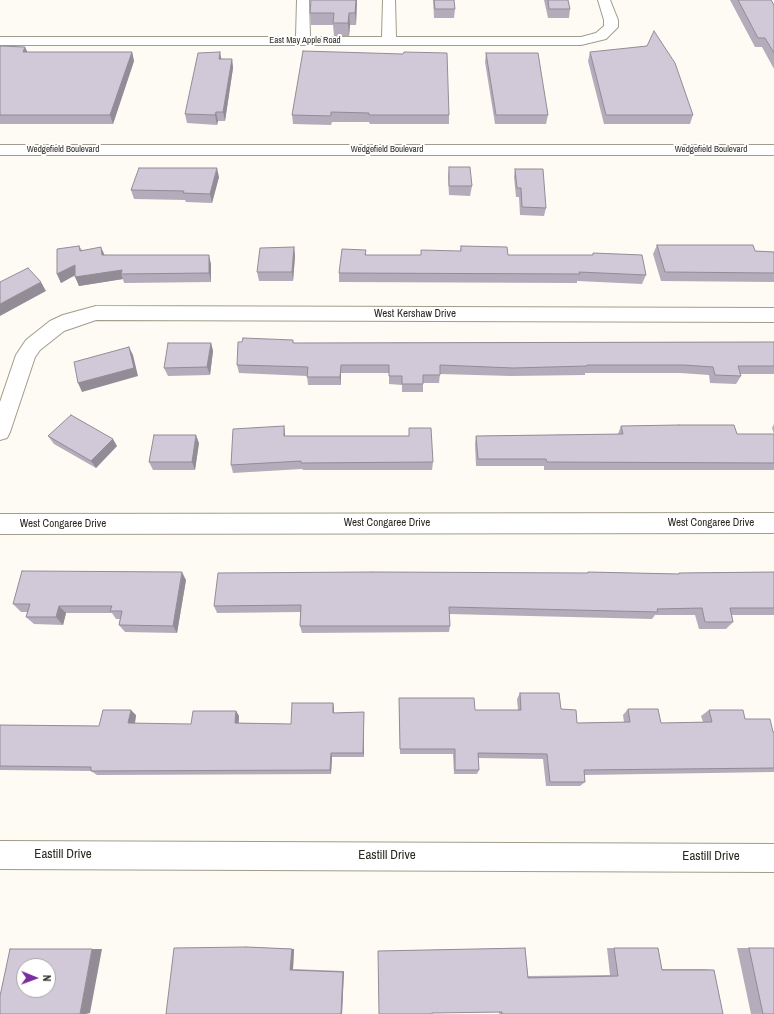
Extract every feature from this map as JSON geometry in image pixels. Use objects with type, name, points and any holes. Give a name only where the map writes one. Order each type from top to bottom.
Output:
[{"type":"street","points":[[303,0],[303,41]]},
{"type":"street","points":[[389,0],[389,41]]},
{"type":"street","name":"East May Apple Road","points":[[0,42],[582,41],[594,38],[607,32],[611,27],[611,20],[604,0]]},
{"type":"street","name":"Wedgefield Boulevard","points":[[0,150],[774,150]]},
{"type":"street","name":"West Kershaw Drive","points":[[0,432],[26,355],[41,338],[57,326],[70,320],[96,313],[774,315]]},
{"type":"street","name":"West Congaree Drive","points":[[0,524],[774,523]]},
{"type":"street","name":"Eastill Drive","points":[[0,855],[774,858]]},
{"type":"building","points":[[311,0],[356,0],[355,13],[349,13],[348,23],[333,23],[334,13],[310,13]]},
{"type":"building","points":[[434,0],[454,0],[455,9],[435,9]]},
{"type":"building","points":[[548,0],[568,0],[570,9],[549,9]]},
{"type":"building","points":[[738,0],[771,0],[774,5],[774,53],[765,38],[758,38]]},
{"type":"building","points":[[654,31],[675,63],[693,115],[606,115],[590,52],[647,46]]},
{"type":"building","points":[[0,46],[25,47],[23,52],[132,52],[110,115],[0,115]]},
{"type":"building","points":[[303,51],[403,54],[404,52],[447,53],[449,115],[369,115],[369,113],[331,112],[331,116],[292,115]]},
{"type":"building","points":[[220,52],[219,59],[232,59],[223,112],[216,112],[215,115],[185,114],[198,53]]},
{"type":"building","points":[[486,53],[538,53],[548,115],[496,115]]},
{"type":"building","points":[[449,167],[470,167],[472,186],[449,186]]},
{"type":"building","points":[[139,168],[217,168],[210,194],[183,193],[184,191],[131,190]]},
{"type":"building","points":[[515,169],[543,169],[546,208],[522,207],[521,188],[517,188]]},
{"type":"building","points":[[657,245],[753,245],[755,251],[774,252],[774,273],[665,272]]},
{"type":"building","points":[[79,246],[80,251],[101,247],[102,255],[209,255],[209,273],[121,274],[122,270],[75,277],[75,265],[57,274],[57,249]]},
{"type":"building","points":[[461,246],[507,247],[508,255],[593,255],[593,253],[642,255],[646,275],[579,272],[580,274],[339,273],[342,249],[366,250],[365,255],[421,255],[421,250],[461,251]]},
{"type":"building","points":[[294,247],[292,272],[257,272],[260,248]]},
{"type":"building","points":[[28,268],[41,282],[0,304],[0,282]]},
{"type":"building","points":[[243,338],[293,340],[293,343],[774,342],[774,366],[738,366],[741,376],[715,375],[713,367],[684,365],[587,365],[513,368],[440,365],[440,375],[423,375],[423,384],[402,384],[402,376],[389,376],[389,365],[341,365],[340,377],[307,377],[308,367],[237,365],[238,342],[242,342]]},
{"type":"building","points":[[168,343],[211,343],[207,367],[164,368]]},
{"type":"building","points":[[129,347],[134,368],[78,383],[74,362]]},
{"type":"building","points":[[71,415],[113,439],[91,461],[48,436]]},
{"type":"building","points":[[734,425],[737,434],[774,434],[774,463],[547,462],[546,459],[478,459],[476,436],[623,434],[621,426]]},
{"type":"building","points":[[284,426],[284,436],[409,436],[409,428],[431,428],[433,462],[301,463],[301,461],[231,465],[233,429]]},
{"type":"building","points":[[154,435],[196,435],[192,462],[149,462]]},
{"type":"building","points":[[22,571],[182,572],[173,626],[119,625],[122,611],[110,611],[112,606],[59,606],[56,617],[26,617],[30,604],[13,604]]},
{"type":"building","points":[[588,572],[679,574],[774,572],[774,608],[730,608],[733,622],[705,622],[702,608],[657,609],[658,612],[449,607],[450,626],[300,626],[301,605],[214,606],[218,573]]},
{"type":"building","points":[[520,693],[559,693],[561,709],[576,710],[577,723],[630,722],[628,709],[658,709],[661,723],[712,722],[709,710],[743,710],[745,719],[770,719],[774,732],[774,768],[584,770],[585,782],[550,782],[547,754],[478,753],[479,770],[455,770],[455,749],[400,749],[399,698],[474,698],[475,710],[521,710]]},
{"type":"building","points":[[292,703],[333,703],[333,713],[364,712],[363,753],[331,753],[330,770],[91,771],[91,767],[0,766],[0,725],[99,726],[103,710],[131,710],[128,723],[191,724],[193,711],[236,711],[235,723],[291,724]]},
{"type":"building","points":[[246,947],[292,949],[290,970],[343,972],[341,1014],[166,1014],[174,948]]},
{"type":"building","points":[[525,948],[528,978],[618,976],[614,948],[658,948],[662,970],[714,970],[723,1014],[502,1014],[502,1012],[379,1014],[378,951]]},
{"type":"building","points":[[749,948],[774,948],[774,1014],[763,1014]]},
{"type":"building","points":[[10,949],[92,949],[80,1014],[0,1014],[0,996]]}]
